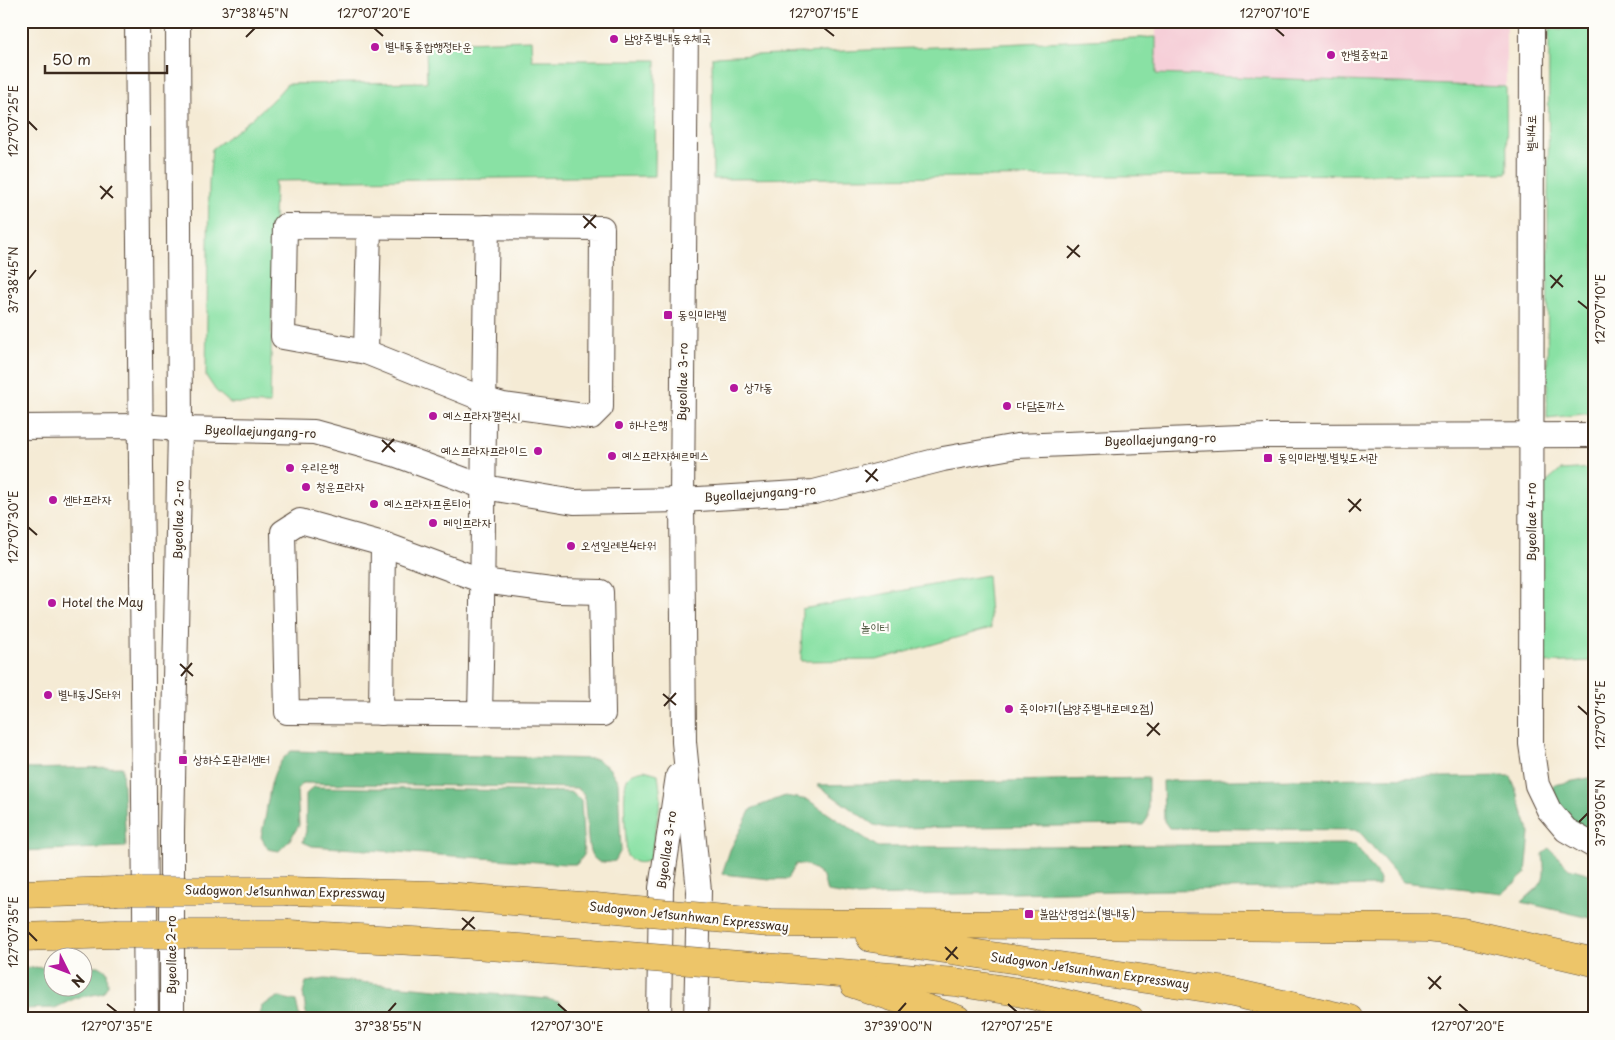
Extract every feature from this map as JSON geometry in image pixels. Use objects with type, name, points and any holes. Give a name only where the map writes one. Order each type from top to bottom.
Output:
[{"type":"highway","name":"Sudogwon Je1sunhwan Expressway","points":[[21,894],[115,891],[288,891],[432,895],[595,907],[769,924],[1220,990],[1350,1019]]},
{"type":"highway","points":[[769,924],[1427,928],[1462,932],[1594,962]]},
{"type":"highway","points":[[21,936],[288,934],[591,953],[955,982],[1018,992],[1130,1019]]},
{"type":"highway","points":[[764,967],[842,981],[957,1019]]},
{"type":"street","name":"Byeollae 2-ro","points":[[137,21],[146,1019]]},
{"type":"street","name":"Byeollae 2-ro","points":[[172,1019],[172,831],[180,429],[178,21]]},
{"type":"street","name":"Byeollae 3-ro","points":[[686,21],[682,500],[684,742],[699,890],[696,1019]]},
{"type":"street","name":"별내4로","points":[[1532,21],[1532,172]]},
{"type":"street","name":"Byeollae 4-ro","points":[[1532,172],[1531,744],[1536,785],[1549,810],[1566,830],[1594,846]]},
{"type":"street","points":[[285,226],[487,227],[602,228],[601,407],[591,416],[503,405],[483,399],[366,352],[283,337],[285,226]]},
{"type":"street","points":[[366,352],[369,226]]},
{"type":"street","points":[[480,713],[484,487],[483,399],[487,227]]},
{"type":"street","name":"Byeollaejungang-ro","points":[[21,427],[141,426],[180,429],[314,432],[397,455],[484,487],[574,502],[682,500],[814,492],[944,458],[1017,446],[1266,436],[1532,434],[1594,436]]},
{"type":"street","points":[[300,522],[383,544],[483,581],[560,591],[601,592],[603,714],[287,712],[283,532],[300,522]]},
{"type":"street","points":[[381,713],[383,544]]},
{"type":"street","name":"Byeollae 3-ro","points":[[659,1019],[661,888],[684,742]]},
{"type":"shaded area","name":"한별중학교","points":[[1156,21],[1506,21],[1506,87],[1156,74]]},
{"type":"green space","points":[[1549,29],[1594,29],[1594,413],[1547,418]]},
{"type":"green space","points":[[1156,37],[1156,74],[1506,87],[1507,173],[713,179],[712,57]]},
{"type":"green space","points":[[531,40],[532,60],[656,60],[655,176],[275,181],[270,404],[230,403],[216,391],[206,376],[209,182],[212,149],[261,111],[287,84],[427,82],[426,43]]},
{"type":"green space","points":[[1594,468],[1594,661],[1541,663],[1540,488],[1561,470]]},
{"type":"green space","name":"놀이터","points":[[987,575],[991,628],[877,660],[801,661],[802,609]]},
{"type":"green space","points":[[291,751],[596,759],[609,768],[618,782],[621,850],[615,861],[606,862],[594,859],[589,848],[584,794],[577,788],[303,783],[297,790],[299,825],[289,841],[279,851],[268,849],[261,837],[271,783],[280,763]]},
{"type":"green space","points":[[122,767],[126,847],[21,851],[21,769]]},
{"type":"green space","points":[[644,770],[658,774],[661,799],[650,860],[638,863],[627,856],[625,793],[628,777]]},
{"type":"green space","points":[[1511,776],[1530,833],[1526,873],[1503,893],[1403,882],[1358,830],[1169,828],[1164,821],[1163,781]]},
{"type":"green space","points":[[1594,777],[1594,840],[1561,819],[1553,785]]},
{"type":"green space","points":[[1148,778],[1148,818],[1143,825],[887,828],[874,825],[817,785]]},
{"type":"green space","points":[[314,787],[570,792],[581,800],[584,855],[577,864],[566,864],[312,846],[303,842],[306,831],[306,794]]},
{"type":"green space","points":[[785,796],[808,800],[878,847],[1355,844],[1380,879],[1379,886],[854,896],[827,892],[823,876],[807,865],[796,864],[788,879],[722,874],[730,850],[751,809]]},
{"type":"green space","points":[[1549,848],[1569,868],[1594,875],[1594,919],[1522,902],[1542,882],[1544,872],[1543,854]]},
{"type":"green space","points":[[92,966],[99,966],[107,971],[108,985],[103,993],[92,995]]},
{"type":"green space","points":[[42,967],[42,998],[76,998],[55,1008],[21,1009],[21,968]]},
{"type":"green space","points":[[325,979],[547,999],[559,1002],[568,1010],[564,1019],[307,1019],[303,993],[306,982]]},
{"type":"green space","points":[[278,997],[296,1001],[300,1019],[257,1019],[262,1006]]},
{"type":"place","name":"남양주별내동우체국","points":[[614,39]]},
{"type":"place","name":"별내동종합행정타운","points":[[375,47]]},
{"type":"place","name":"한별중학교","points":[[1331,55]]},
{"type":"place","name":"동익미라벨","points":[[668,315]]},
{"type":"place","name":"상가동","points":[[734,388]]},
{"type":"place","name":"다담돈까스","points":[[1007,406]]},
{"type":"place","name":"예스프라자갤럭시","points":[[433,416]]},
{"type":"place","name":"하나은행","points":[[619,425]]},
{"type":"place","name":"예스프라자프라이드","points":[[538,451]]},
{"type":"place","name":"예스프라자헤르메스","points":[[612,456]]},
{"type":"place","name":"동익미라벨.별빛도서관","points":[[1268,458]]},
{"type":"place","name":"우리은행","points":[[290,468]]},
{"type":"place","name":"청운프라자","points":[[306,487]]},
{"type":"place","name":"센타프라자","points":[[53,500]]},
{"type":"place","name":"예스프라자프론티어","points":[[374,504]]},
{"type":"place","name":"메인프라자","points":[[433,523]]},
{"type":"place","name":"오션일레븐4타워","points":[[571,546]]},
{"type":"place","name":"Hotel the May","points":[[52,603]]},
{"type":"place","name":"별내동JS타워","points":[[48,695]]},
{"type":"place","name":"죽이야기(남양주별내로데오점)","points":[[1009,709]]},
{"type":"place","name":"상하수도관리센터","points":[[183,760]]},
{"type":"place","name":"불암산영업소(별내동)","points":[[1029,914]]}]
